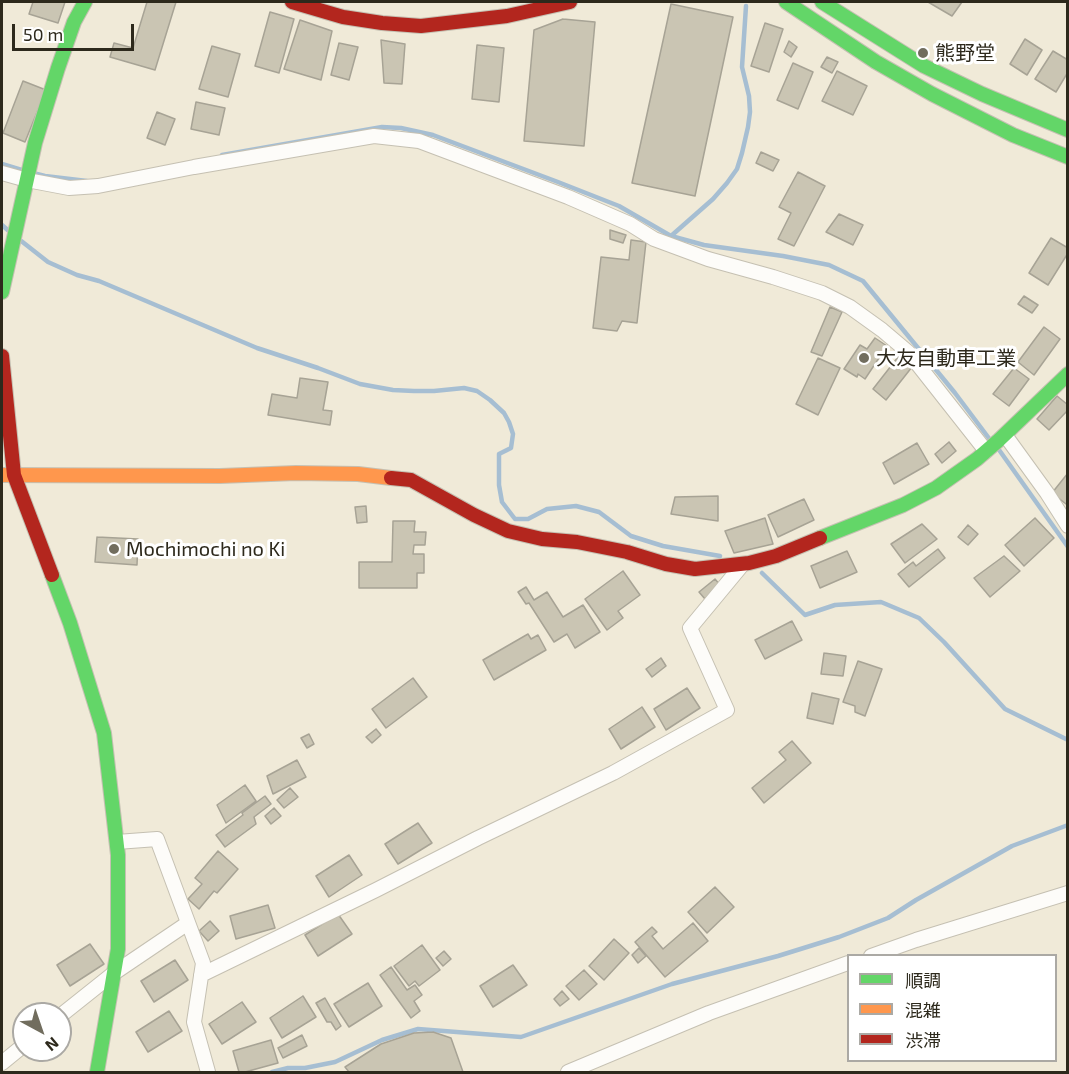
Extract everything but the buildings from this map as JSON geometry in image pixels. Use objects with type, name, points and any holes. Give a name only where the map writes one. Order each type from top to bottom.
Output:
[{"type":"street","points":[[2,292],[31,161],[58,68],[74,22],[85,2]]},
{"type":"street","points":[[292,2],[343,17],[421,26],[507,16],[570,2]]},
{"type":"street","points":[[786,2],[867,56],[932,94],[1013,135],[1068,157]]},
{"type":"street","points":[[822,2],[924,66],[982,94],[1068,130]]},
{"type":"street","points":[[2,173],[69,188],[98,186],[374,136],[419,141],[568,197],[630,224],[654,239],[708,259],[822,293],[850,307],[908,352],[995,444],[1047,493],[1068,526]]},
{"type":"street","points":[[2,356],[8,475],[70,623],[104,733],[117,842],[118,949],[97,1072]]},
{"type":"street","points":[[8,475],[220,476],[296,473],[358,474],[411,480],[508,531],[542,539],[577,542],[627,552],[666,564],[695,569],[743,564],[776,556],[903,505],[936,488],[995,444],[1068,375]]},
{"type":"street","points":[[201,975],[366,896],[478,837],[613,773],[727,710],[690,628],[743,564]]},
{"type":"street","points":[[117,842],[157,839],[203,963],[194,1022],[208,1072]]},
{"type":"street","points":[[877,954],[1068,893]]},
{"type":"street","points":[[72,1006],[114,973],[188,923]]},
{"type":"street","points":[[568,1072],[709,1012],[847,964]]},
{"type":"waterway","points":[[671,236],[713,199],[737,169],[750,112],[749,96],[742,67],[746,6]]},
{"type":"waterway","points":[[222,155],[382,127],[401,128],[433,135],[619,206],[671,236],[704,245],[829,265],[863,281],[955,393],[991,441]]},
{"type":"waterway","points":[[2,164],[25,171]]},
{"type":"waterway","points":[[33,173],[87,181]]},
{"type":"waterway","points":[[2,225],[11,233]]},
{"type":"waterway","points":[[20,240],[48,262],[77,275],[99,281],[257,348],[360,384],[393,390],[434,391],[464,388],[477,391],[504,413],[513,434],[511,448],[499,454],[499,485],[502,502],[515,519],[528,519],[547,509],[576,506],[599,512],[631,536],[663,546],[720,556]]},
{"type":"waterway","points":[[997,447],[1068,547]]},
{"type":"waterway","points":[[762,573],[805,615],[835,605],[881,602],[919,618],[1005,709],[1068,740]]},
{"type":"waterway","points":[[272,1072],[335,1062],[382,1040],[418,1029],[521,1037],[672,984],[839,937],[888,918],[1012,846],[1068,825]]},
{"type":"traffic: fast","points":[[2,292],[35,143],[74,22],[85,2]]},
{"type":"traffic: fast","points":[[786,2],[876,62],[932,94],[1013,135],[1068,157]]},
{"type":"traffic: fast","points":[[822,2],[924,66],[982,94],[1068,130]]},
{"type":"traffic: fast","points":[[820,538],[903,505],[936,488],[977,459],[1068,374]]},
{"type":"traffic: fast","points":[[52,575],[70,623],[104,733],[118,855],[118,949],[97,1072]]},
{"type":"traffic: slow","points":[[2,475],[220,476],[296,473],[358,474],[391,478]]},
{"type":"traffic: jam","points":[[292,2],[343,17],[421,26],[507,16],[570,2]]},
{"type":"traffic: jam","points":[[2,356],[14,475],[52,575]]},
{"type":"traffic: jam","points":[[391,478],[411,480],[508,531],[542,539],[577,542],[627,552],[666,564],[695,569],[749,563],[776,556],[820,538]]},
{"type":"place","name":"熊野堂","points":[[923,53]]},
{"type":"place","name":"大友自動車工業","points":[[864,358]]},
{"type":"place","name":"Mochimochi no Ki","points":[[114,549]]}]
